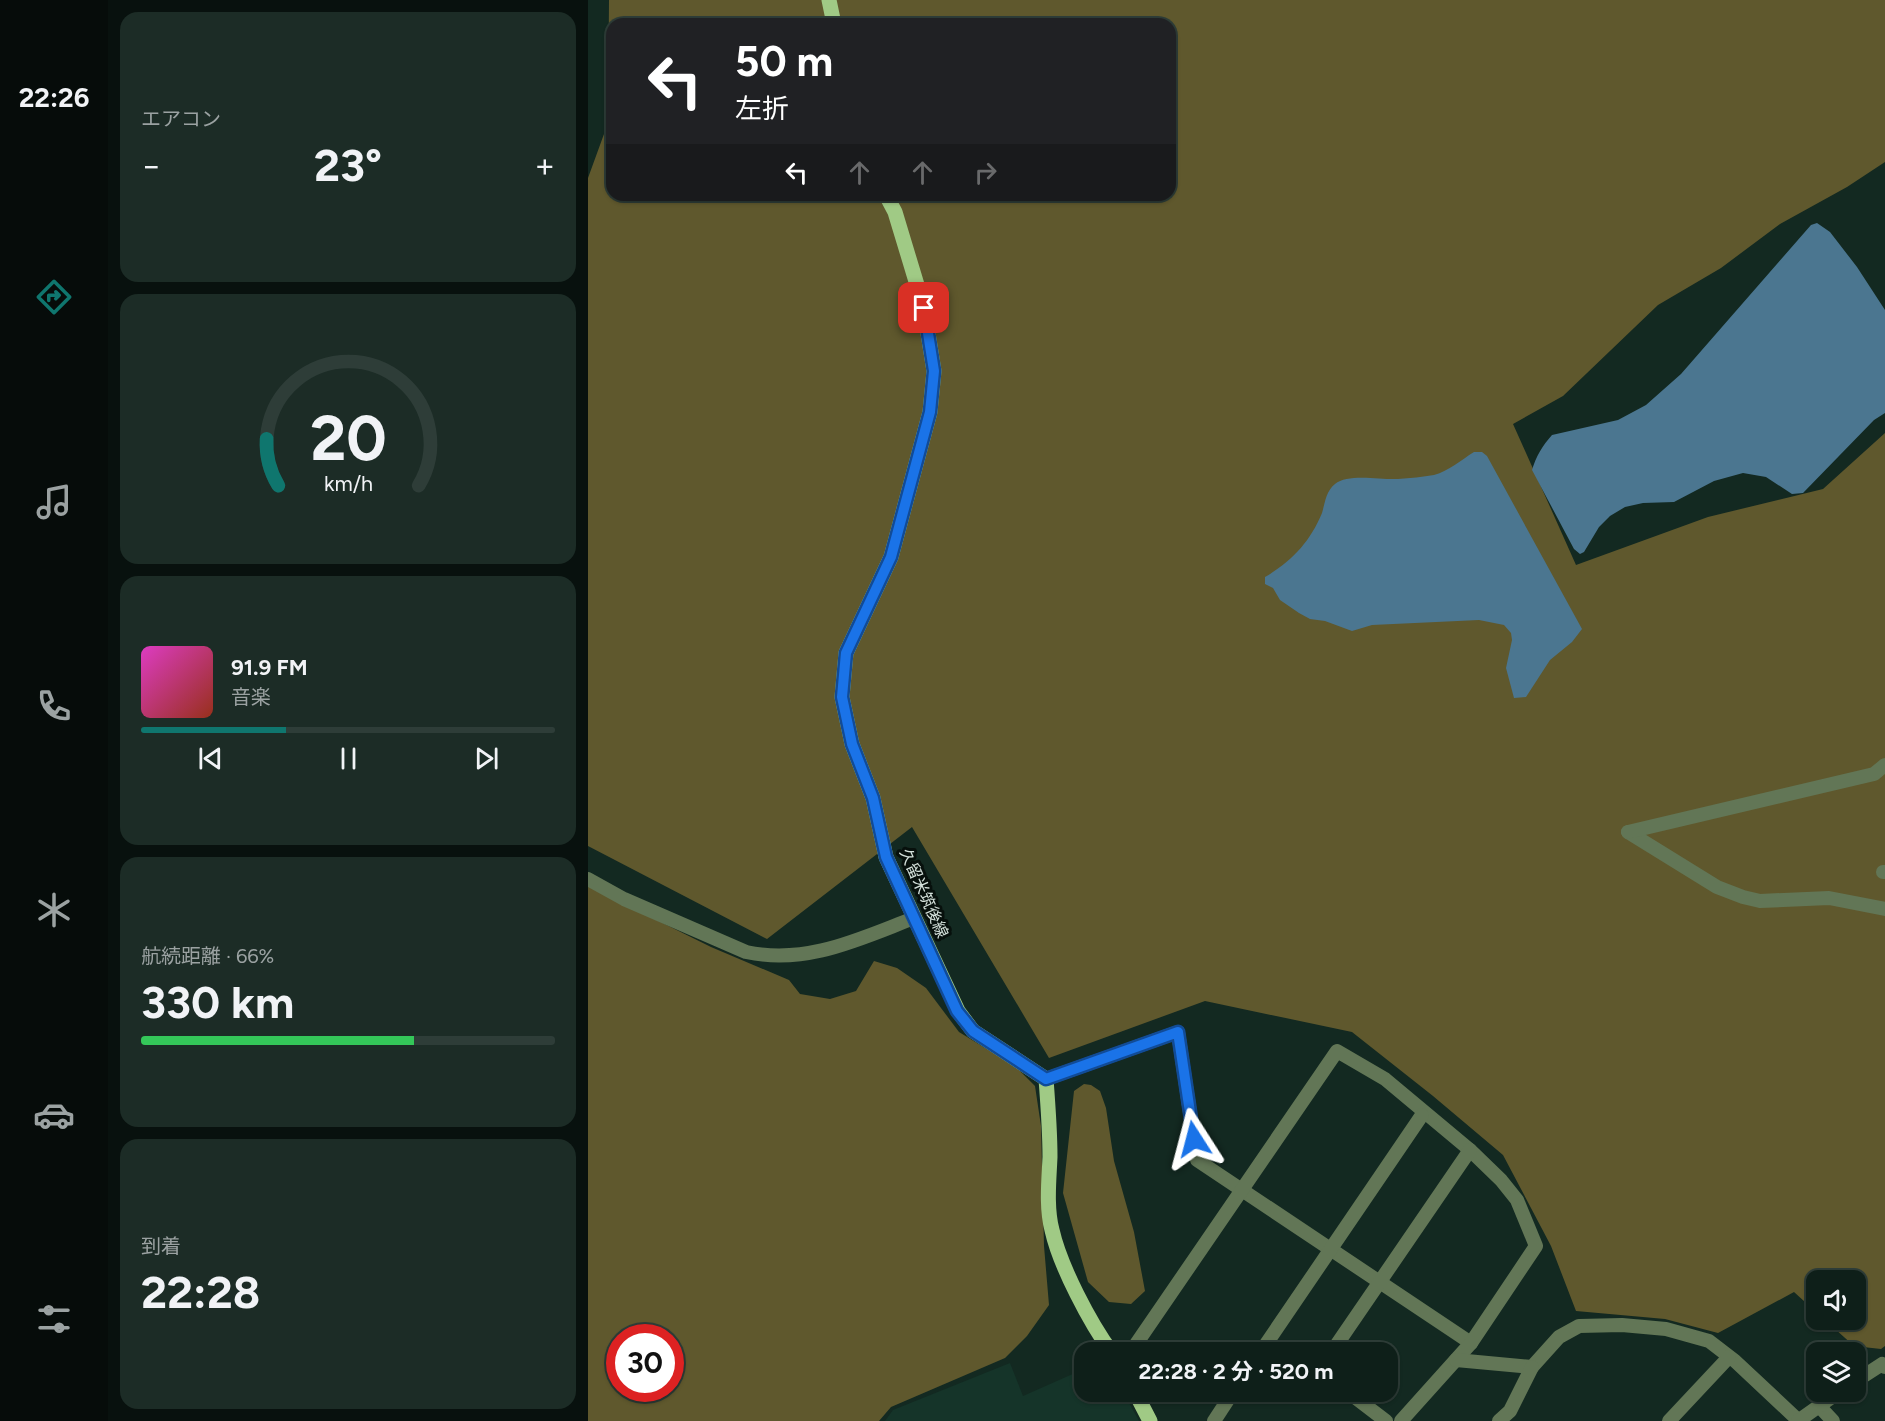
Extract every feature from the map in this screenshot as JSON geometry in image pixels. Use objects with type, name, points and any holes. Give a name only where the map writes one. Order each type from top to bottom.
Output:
[{"type":"main road","points":[[829,0],[833,18]]},
{"type":"main road","name":"久留米筑後線","points":[[889,201],[895,212],[924,308],[934,371],[930,412],[891,557],[846,653],[842,697],[852,744],[873,798],[886,857],[957,1011],[973,1031],[1046,1079]]},
{"type":"main road","points":[[1046,1079],[1051,1229],[1067,1272],[1104,1342]]},
{"type":"main road","points":[[1140,1402],[1150,1421]]},
{"type":"street","points":[[1885,765],[1874,774],[1628,832],[1717,887],[1743,897],[1760,901],[1829,898],[1885,909]]},
{"type":"street","points":[[588,879],[624,899],[736,947],[763,955],[798,956],[840,946],[914,918]]},
{"type":"street","points":[[1046,1079],[1178,1032],[1197,1160],[1471,1343]]},
{"type":"street","points":[[1138,1342],[1241,1188],[1337,1051],[1385,1079],[1470,1150],[1501,1180],[1516,1200],[1536,1246],[1471,1343],[1401,1421]]},
{"type":"street","points":[[1267,1342],[1422,1114]]},
{"type":"street","points":[[1338,1342],[1470,1150]]},
{"type":"street","points":[[1499,1421],[1510,1411],[1532,1366],[1558,1337],[1579,1326],[1622,1325],[1666,1329],[1709,1341],[1798,1421],[1825,1402]]},
{"type":"street","points":[[1669,1421],[1729,1357]]},
{"type":"street","points":[[1456,1360],[1532,1366]]},
{"type":"street","points":[[1866,1374],[1882,1364],[1885,1367]]},
{"type":"street","points":[[1214,1421],[1226,1402]]},
{"type":"street","points":[[1361,1402],[1386,1421]]},
{"type":"street","points":[[1819,1406],[1833,1421]]},
{"type":"shaded area","points":[[609,0],[1885,0],[1885,162],[1847,187],[1780,224],[1721,268],[1658,305],[1563,396],[1513,424],[1576,565],[1708,517],[1823,489],[1885,433],[1885,1346],[1881,1349],[1866,1347],[1866,1342],[1850,1342],[1836,1330],[1866,1330],[1866,1270],[1806,1270],[1806,1303],[1794,1292],[1718,1333],[1665,1319],[1576,1311],[1551,1246],[1503,1155],[1352,1032],[1205,1001],[1049,1058],[912,827],[767,939],[588,846],[588,178],[606,128],[606,201],[1176,201],[1176,18],[609,18]]},
{"type":"shaded area","points":[[588,886],[711,947],[789,980],[800,994],[830,999],[856,991],[874,961],[897,968],[926,988],[959,1032],[1016,1067],[1035,1086],[1041,1126],[1044,1246],[1049,1305],[1027,1336],[1005,1358],[891,1407],[879,1421],[588,1421]]},
{"type":"shaded area","points":[[1084,1084],[1091,1085],[1100,1091],[1106,1108],[1114,1161],[1134,1232],[1145,1291],[1131,1304],[1109,1302],[1088,1282],[1063,1193],[1074,1091]]},
{"type":"shaded area","points":[[1010,1363],[1023,1396],[1074,1373],[1074,1402],[1129,1402],[1139,1421],[885,1421],[893,1410]]},
{"type":"water","points":[[1817,223],[1830,232],[1857,267],[1885,310],[1885,413],[1874,420],[1803,493],[1792,494],[1766,477],[1743,473],[1714,481],[1674,502],[1643,503],[1625,507],[1610,516],[1599,527],[1584,552],[1580,554],[1574,549],[1532,470],[1545,443],[1552,435],[1618,420],[1646,405],[1681,374],[1811,225]]},
{"type":"water","points":[[1474,452],[1482,452],[1487,456],[1582,629],[1572,642],[1550,660],[1526,697],[1514,698],[1506,668],[1512,640],[1511,633],[1504,625],[1479,620],[1372,625],[1352,631],[1325,621],[1310,619],[1280,600],[1273,588],[1265,584],[1265,577],[1284,564],[1306,542],[1335,484],[1356,478],[1398,479],[1434,475],[1450,468]]},
{"type":"route","points":[[924,308],[934,371],[930,412],[891,557],[846,653],[842,697],[852,744],[873,798],[886,857],[957,1011],[973,1031],[1046,1079],[1178,1032],[1194,1139]]}]
